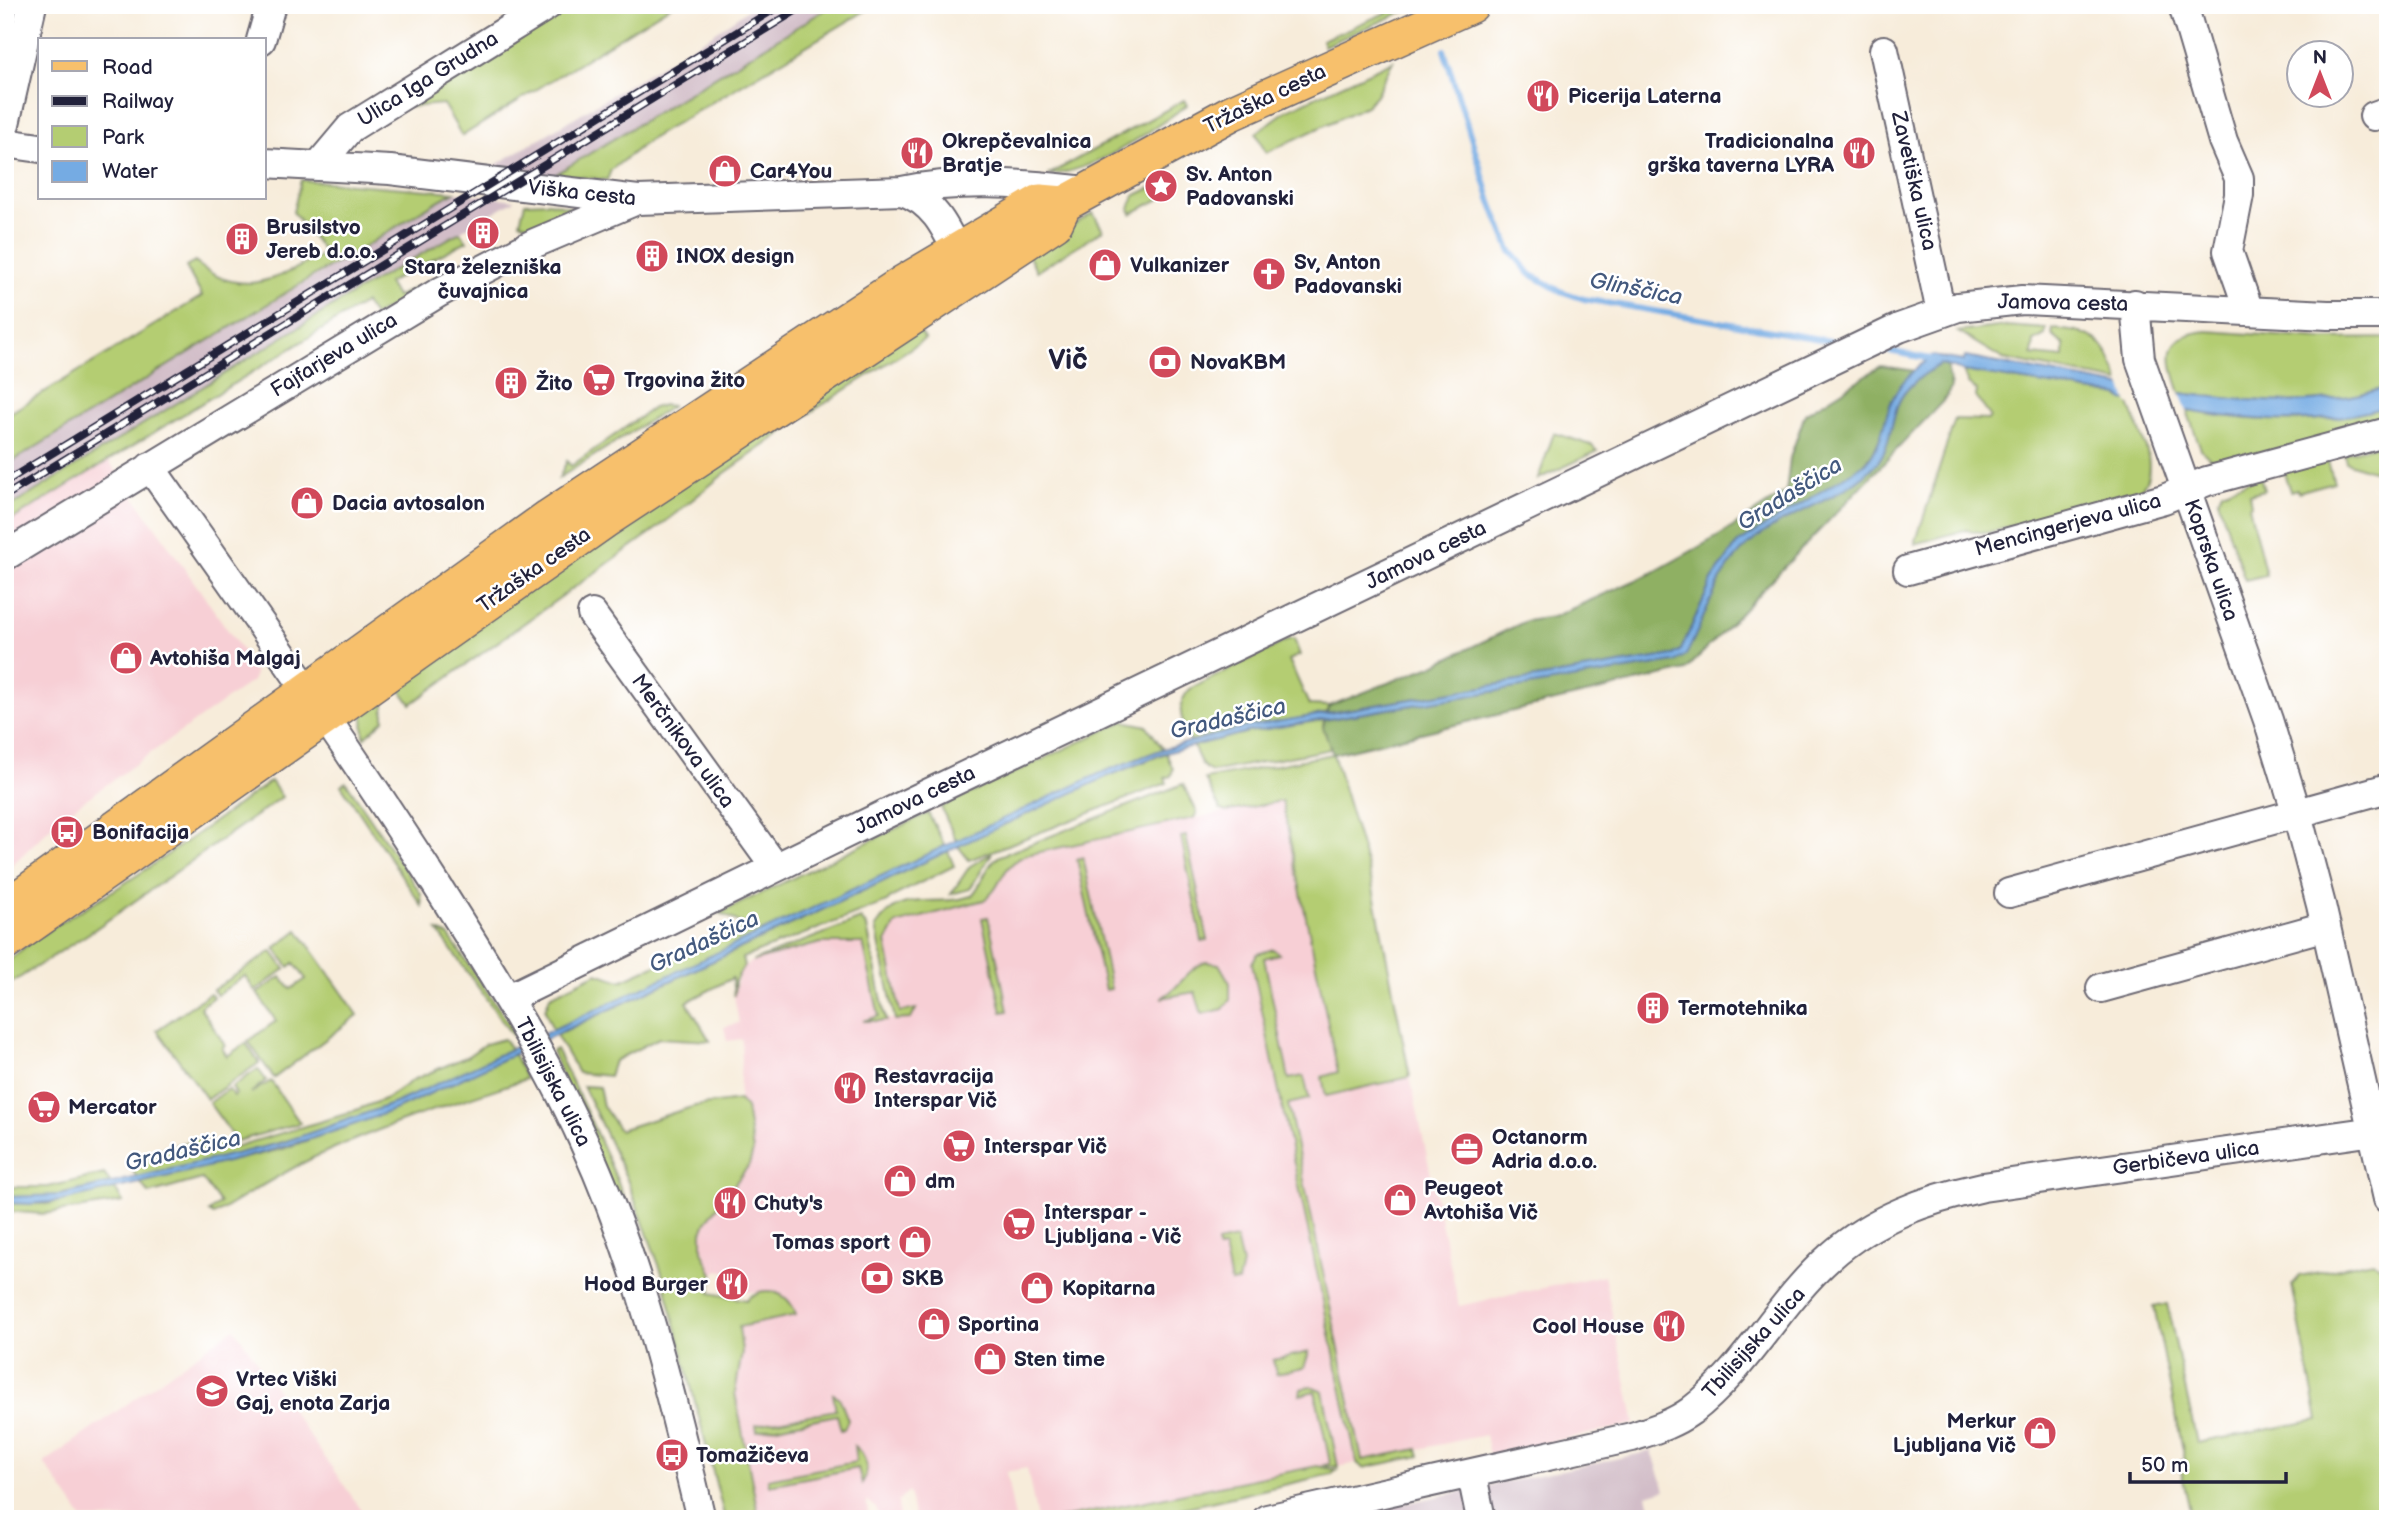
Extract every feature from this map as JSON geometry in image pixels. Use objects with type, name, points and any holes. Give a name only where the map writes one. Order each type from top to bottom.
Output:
[{"type":"main road","name":"Tržaška cesta","points":[[5,908],[549,517],[808,344],[964,264],[1055,223],[1075,197],[1231,113],[1471,5]]},
{"type":"main road","name":"Tržaška cesta","points":[[5,943],[964,264]]},
{"type":"street","points":[[5,124],[32,5]]},
{"type":"street","points":[[262,38],[271,5]]},
{"type":"street","name":"Ulica Iga Grudna","points":[[318,166],[350,128],[548,5]]},
{"type":"street","points":[[2183,5],[2223,141],[2239,178],[2239,195],[2228,251],[2249,311]]},
{"type":"street","name":"Zavetiška ulica","points":[[1884,50],[1941,312]]},
{"type":"street","points":[[5,143],[38,148]]},
{"type":"street","name":"Viška cesta","points":[[266,163],[436,174],[638,200],[902,191],[938,184],[1021,183],[1075,197]]},
{"type":"street","points":[[902,191],[925,201],[964,264]]},
{"type":"street","name":"Fajfarjeva ulica","points":[[5,556],[438,293],[535,243],[638,200]]},
{"type":"street","name":"Jamova cesta","points":[[509,998],[775,867],[1817,366],[1941,312],[1996,301],[2388,315]]},
{"type":"street","name":"Koprska ulica","points":[[2135,304],[2140,359],[2268,720],[2297,814],[2380,1130],[2388,1199]]},
{"type":"street","name":"Mencingerjeva ulica","points":[[1908,570],[1921,564],[2165,499],[2207,481],[2388,432]]},
{"type":"street","points":[[150,467],[307,690]]},
{"type":"street","name":"Merčnikova ulica","points":[[592,614],[775,867]]},
{"type":"street","name":"Tbilisijska ulica","points":[[307,690],[509,998],[541,1056],[599,1177],[647,1303],[701,1519]]},
{"type":"street","points":[[2009,893],[2388,788]]},
{"type":"street","points":[[2101,988],[2326,926]]},
{"type":"street","name":"Gerbičeva ulica","points":[[1983,1187],[2380,1130]]},
{"type":"street","name":"Tbilisijska ulica","points":[[1267,1519],[1331,1512],[1466,1475],[1632,1437],[1678,1419],[1707,1397],[1742,1360],[1777,1314],[1830,1257],[1887,1218],[1919,1204],[1983,1187]]},
{"type":"street","points":[[1466,1475],[1474,1485],[1481,1519]]},
{"type":"shaded area","points":[[754,5],[833,5],[548,178],[542,172],[494,166],[713,34]]},
{"type":"shaded area","points":[[454,192],[515,200],[357,291],[5,510],[5,466]]},
{"type":"shaded area","points":[[102,451],[253,666],[255,674],[252,681],[61,817],[5,872],[5,510]]},
{"type":"shaded area","points":[[1282,800],[1338,1072],[1320,1076],[1326,1095],[1410,1077],[1459,1306],[1604,1275],[1635,1424],[1489,1455],[1485,1435],[1362,1461],[1287,1104],[1309,1100],[1304,1076],[1289,1079],[1264,957],[1276,950],[1252,963],[1357,1463],[1338,1467],[1322,1389],[1300,1394],[1315,1391],[1331,1464],[1058,1519],[1037,1519],[1027,1468],[1006,1472],[1015,1519],[915,1519],[909,1492],[898,1501],[899,1519],[879,1519],[876,1508],[867,1501],[868,1517],[857,1519],[789,1516],[759,1519],[735,1393],[742,1352],[739,1327],[796,1316],[788,1300],[775,1291],[747,1292],[749,1276],[718,1270],[713,1274],[701,1244],[706,1222],[749,1165],[753,1139],[746,1108],[739,1100],[742,1039],[727,1041],[724,1027],[739,1023],[734,996],[740,970],[753,961],[821,943],[863,943],[879,1016],[864,1019],[911,1019],[915,1010],[900,1013],[886,948],[886,937],[896,923],[977,903],[997,886],[1004,870],[1018,859],[1036,852]]},
{"type":"shaded area","name":"Vrtec Viški Gaj, enota Zarja","points":[[234,1328],[367,1518],[83,1519],[44,1463]]},
{"type":"shaded area","points":[[1652,1451],[1665,1490],[1647,1495],[1653,1519],[1332,1519]]},
{"type":"green space","points":[[573,5],[672,5],[462,136],[443,104],[409,107]]},
{"type":"green space","points":[[833,5],[875,5],[649,140],[611,170],[607,180],[556,174]]},
{"type":"green space","points":[[1404,5],[1419,5],[1324,46],[1322,40]]},
{"type":"green space","points":[[1393,61],[1376,95],[1366,106],[1266,153],[1256,133],[1287,110]]},
{"type":"green space","points":[[1184,100],[1187,105],[1121,149],[1084,167],[1048,175]]},
{"type":"green space","points":[[301,180],[454,192],[5,466],[5,416],[202,296],[186,267],[195,262],[212,274],[229,281],[260,282],[325,253],[293,212]]},
{"type":"green space","points":[[1163,182],[1169,194],[1131,214],[1130,206],[1134,196]]},
{"type":"green space","points":[[549,202],[572,208],[571,216],[537,227],[520,222],[525,203]]},
{"type":"green space","points":[[1093,213],[1103,230],[1037,271],[1027,253]]},
{"type":"green space","points":[[460,232],[467,241],[388,283],[396,297],[420,285],[422,289],[374,316],[365,303],[5,524],[5,510],[357,291]]},
{"type":"green space","points":[[2006,326],[2046,329],[2045,335],[2034,341],[2032,355],[2064,358],[2064,345],[2052,335],[2053,329],[2090,336],[2104,347],[2120,382],[2003,359],[1958,332]]},
{"type":"green space","points":[[917,327],[925,339],[816,409],[725,473],[659,527],[411,704],[394,681]]},
{"type":"green space","points":[[2207,331],[2322,339],[2388,338],[2388,387],[2336,398],[2284,402],[2180,393],[2173,370],[2172,351],[2182,338],[2192,333]]},
{"type":"green space","points":[[1940,364],[1947,365],[1951,387],[1947,397],[1686,670],[1333,754],[1323,727],[1325,720],[1675,661],[1686,654],[1716,587],[1731,562],[1756,538],[1845,489],[1876,464],[1885,450],[1901,398],[1916,381]]},
{"type":"green space","points":[[1881,366],[1916,371],[1897,394],[1882,434],[1868,460],[1857,471],[1737,544],[1712,580],[1681,650],[1673,655],[1326,713],[1329,706],[1434,665],[1526,621],[1553,617],[1652,573],[1722,534],[1786,492],[1790,458],[1805,414]]},
{"type":"green space","points":[[1963,371],[2119,396],[2128,401],[2149,461],[2149,473],[2145,483],[2137,492],[1986,533],[1966,530],[1915,544],[1955,419],[1988,420],[1990,416],[1976,397],[1977,391],[1968,384]]},
{"type":"green space","points":[[672,406],[559,478],[567,461],[571,466],[653,408]]},
{"type":"green space","points":[[2388,406],[2388,422],[2218,466],[2201,449],[2187,411],[2262,420],[2313,420],[2363,413]]},
{"type":"green space","points":[[1554,433],[1591,445],[1598,451],[1538,479]]},
{"type":"green space","points":[[2388,442],[2388,467],[2372,471],[2346,462],[2344,454]]},
{"type":"green space","points":[[2327,458],[2334,482],[2298,492],[2297,489],[2290,491],[2283,470]]},
{"type":"green space","points":[[2260,476],[2264,490],[2249,494],[2249,506],[2266,575],[2245,580],[2218,500],[2222,491]]},
{"type":"green space","points":[[1294,639],[1300,655],[1289,660],[1309,705],[1329,706],[1326,713],[1190,741],[1182,720],[1181,708],[1190,689]]},
{"type":"green space","points":[[378,695],[384,705],[384,720],[364,738],[363,715]]},
{"type":"green space","points":[[1324,720],[1323,727],[1331,749],[1211,772],[1202,765],[1193,746],[1248,732]]},
{"type":"green space","points":[[1124,721],[1147,726],[1163,749],[1103,772],[956,841],[941,807]]},
{"type":"green space","points":[[1166,753],[1173,769],[1171,776],[1165,778],[1167,783],[969,860],[958,846],[1106,777]]},
{"type":"green space","points":[[1333,754],[1372,883],[1410,1077],[1326,1096],[1322,1077],[1338,1072],[1282,801],[1226,812],[1220,809],[1205,779]]},
{"type":"green space","points":[[271,781],[282,797],[91,932],[5,987],[5,964],[19,952],[48,930],[162,858]]},
{"type":"green space","points":[[346,782],[421,894],[422,906],[341,785]]},
{"type":"green space","points":[[1183,784],[1197,812],[1194,818],[1026,855],[1010,866],[984,900],[896,924],[886,942],[900,1012],[916,1009],[911,1019],[895,1020],[876,927],[886,914],[908,903],[971,896],[991,864],[1000,856]]},
{"type":"green space","points":[[928,813],[945,846],[553,1030],[545,1010],[550,996],[597,973],[621,981],[745,925],[720,913]]},
{"type":"green space","points":[[1186,836],[1208,940],[1202,941],[1181,837]]},
{"type":"green space","points":[[948,851],[954,866],[887,902],[742,958],[744,966],[735,981],[734,996],[732,978],[687,1002],[710,1041],[659,1038],[614,1061],[609,1076],[578,1073],[556,1035]]},
{"type":"green space","points":[[992,853],[970,889],[951,894],[970,866]]},
{"type":"green space","points":[[1083,857],[1111,989],[1105,990],[1077,859]]},
{"type":"green space","points":[[988,917],[1008,1011],[1002,1012],[982,918]]},
{"type":"green space","points":[[861,919],[867,927],[886,1021],[863,1021],[879,1016],[863,943],[821,943],[753,961]]},
{"type":"green space","points":[[298,930],[358,1015],[274,1078],[248,1041],[276,1021],[257,993],[281,977],[291,989],[306,979],[294,963],[289,967],[275,948]]},
{"type":"green space","points":[[438,931],[448,935],[516,1033],[512,1035]]},
{"type":"green space","points":[[1273,949],[1279,954],[1264,958],[1289,1079],[1304,1076],[1309,1099],[1288,1104],[1362,1460],[1418,1449],[1420,1456],[1363,1468],[1357,1463],[1252,963],[1257,954]]},
{"type":"green space","points":[[272,951],[285,969],[255,991],[245,976],[217,995],[213,990]]},
{"type":"green space","points":[[1206,962],[1219,964],[1230,983],[1230,1000],[1223,1009],[1202,1014],[1195,992],[1161,998],[1173,990],[1193,969]]},
{"type":"green space","points":[[210,993],[213,997],[200,1007],[225,1045],[222,1048],[227,1056],[246,1043],[259,1063],[207,1099],[157,1030]]},
{"type":"green space","points":[[504,1039],[511,1049],[390,1105],[323,1130],[137,1178],[130,1165],[152,1152],[198,1139],[234,1147],[346,1114],[387,1098],[413,1080],[468,1056],[485,1044]]},
{"type":"green space","points":[[556,1049],[627,1204],[656,1283],[680,1364],[676,1365],[552,1051]]},
{"type":"green space","points":[[514,1054],[526,1079],[346,1143],[293,1168],[214,1215],[209,1212],[220,1203],[202,1179],[149,1194],[140,1182],[283,1149],[401,1107]]},
{"type":"green space","points":[[258,1069],[266,1080],[251,1093],[271,1081],[300,1123],[237,1141],[209,1103],[228,1089],[234,1096],[236,1094],[232,1087]]},
{"type":"green space","points":[[583,1086],[599,1087],[603,1106],[619,1130],[695,1106],[739,1100],[746,1108],[753,1151],[749,1165],[706,1222],[702,1232],[702,1251],[713,1274],[710,1293],[746,1300],[761,1292],[776,1293],[788,1301],[796,1315],[739,1327],[742,1352],[735,1393],[759,1519],[725,1519],[662,1273],[626,1177]]},
{"type":"green space","points":[[104,1174],[111,1183],[45,1198],[5,1197],[5,1187],[48,1187]]},
{"type":"green space","points":[[115,1189],[123,1202],[43,1214],[5,1211],[5,1203],[47,1204]]},
{"type":"green space","points":[[1236,1239],[1242,1264],[1238,1282],[1231,1283],[1224,1248],[1218,1249],[1217,1243]]},
{"type":"green space","points":[[2373,1261],[2383,1270],[2388,1291],[2388,1461],[2381,1475],[2379,1489],[2384,1519],[2192,1519],[2179,1462],[2185,1460],[2154,1307],[2167,1304],[2197,1443],[2318,1420],[2292,1285],[2300,1276]]},
{"type":"green space","points":[[1309,1352],[1304,1368],[1276,1374],[1273,1360]]},
{"type":"green space","points":[[1311,1386],[1323,1391],[1338,1467],[1325,1465],[1330,1463],[1315,1391],[1300,1395],[1301,1389]]},
{"type":"green space","points":[[833,1394],[839,1397],[848,1420],[844,1429],[841,1430],[837,1415],[757,1431],[756,1425],[836,1410]]},
{"type":"green space","points":[[854,1446],[866,1463],[862,1483],[858,1468],[769,1485],[768,1479],[856,1462]]},
{"type":"green space","points":[[1317,1466],[1337,1470],[1332,1474],[1136,1519],[1058,1519]]},
{"type":"water","name":"Gradaščica","points":[[1932,356],[1964,361],[1965,357],[2180,397],[2180,393],[2259,401],[2310,401],[2362,394],[2388,387],[2388,406],[2322,419],[2222,416],[1963,371],[1940,364],[1916,381],[1901,398],[1885,450],[1876,464],[1845,489],[1773,527],[1731,563],[1716,588],[1686,655],[1675,662],[1248,732],[1161,754],[1106,777],[401,1107],[360,1123],[276,1149],[62,1201],[5,1203],[5,1197],[61,1195],[281,1143],[398,1102],[1103,772],[1163,749],[1246,727],[1673,655],[1681,650],[1712,580],[1737,544],[1866,463],[1880,439],[1897,390]]},
{"type":"pier","points":[[2120,381],[2176,393],[2179,390],[2188,414],[2128,404]]},
{"type":"waterway","name":"Glinščica","points":[[1444,50],[1491,202],[1510,250],[1530,274],[1560,291],[1584,299],[1843,343]]},
{"type":"waterway","name":"Glinščica","points":[[1878,349],[1936,360]]},
{"type":"railway","points":[[5,482],[781,5]]},
{"type":"railway","points":[[5,496],[805,5]]},
{"type":"place","name":"Picerija Laterna","points":[[1543,96]]},
{"type":"place","name":"Okrepčevalnica Bratje","points":[[917,153]]},
{"type":"place","name":"Tradicionalna grška taverna LYRA","points":[[1859,153]]},
{"type":"place","name":"Car4You","points":[[725,171]]},
{"type":"place","name":"Sv. Anton Padovanski","points":[[1161,186]]},
{"type":"place","name":"Stara železniška čuvajnica","points":[[483,233]]},
{"type":"place","name":"Brusilstvo Jereb d.o.o.","points":[[242,239]]},
{"type":"place","name":"INOX design","points":[[652,256]]},
{"type":"place","name":"Vulkanizer","points":[[1105,265]]},
{"type":"place","name":"Sv, Anton Padovanski","points":[[1269,274]]},
{"type":"place","name":"NovaKBM","points":[[1165,362]]},
{"type":"place","name":"Trgovina žito","points":[[599,380]]},
{"type":"place","name":"Žito","points":[[511,383]]},
{"type":"place","name":"Dacia avtosalon","points":[[307,503]]},
{"type":"place","name":"Avtohiša Malgaj","points":[[126,658]]},
{"type":"place","name":"Bonifacija","points":[[67,832]]},
{"type":"place","name":"Termotehnika","points":[[1653,1008]]},
{"type":"place","name":"Restavracija Interspar Vič","points":[[850,1088]]},
{"type":"place","name":"Mercator","points":[[44,1107]]},
{"type":"place","name":"Interspar Vič","points":[[959,1146]]},
{"type":"place","name":"Octanorm Adria d.o.o.","points":[[1467,1149]]},
{"type":"place","name":"dm","points":[[900,1181]]},
{"type":"place","name":"Peugeot Avtohiša Vič","points":[[1400,1200]]},
{"type":"place","name":"Chuty's","points":[[730,1203]]},
{"type":"place","name":"Interspar - Ljubljana - Vič","points":[[1019,1224]]},
{"type":"place","name":"Tomas sport","points":[[915,1242]]},
{"type":"place","name":"SKB","points":[[877,1278]]},
{"type":"place","name":"Hood Burger","points":[[732,1284]]},
{"type":"place","name":"Kopitarna","points":[[1037,1288]]},
{"type":"place","name":"Sportina","points":[[934,1324]]},
{"type":"place","name":"Cool House","points":[[1669,1326]]},
{"type":"place","name":"Sten time","points":[[990,1359]]},
{"type":"place","name":"Vrtec Viški Gaj, enota Zarja","points":[[212,1391]]},
{"type":"place","name":"Merkur Ljubljana Vič","points":[[2040,1433]]},
{"type":"place","name":"Tomažičeva","points":[[672,1455]]},
{"type":"district","name":"Vič","points":[[1068,360]]}]
